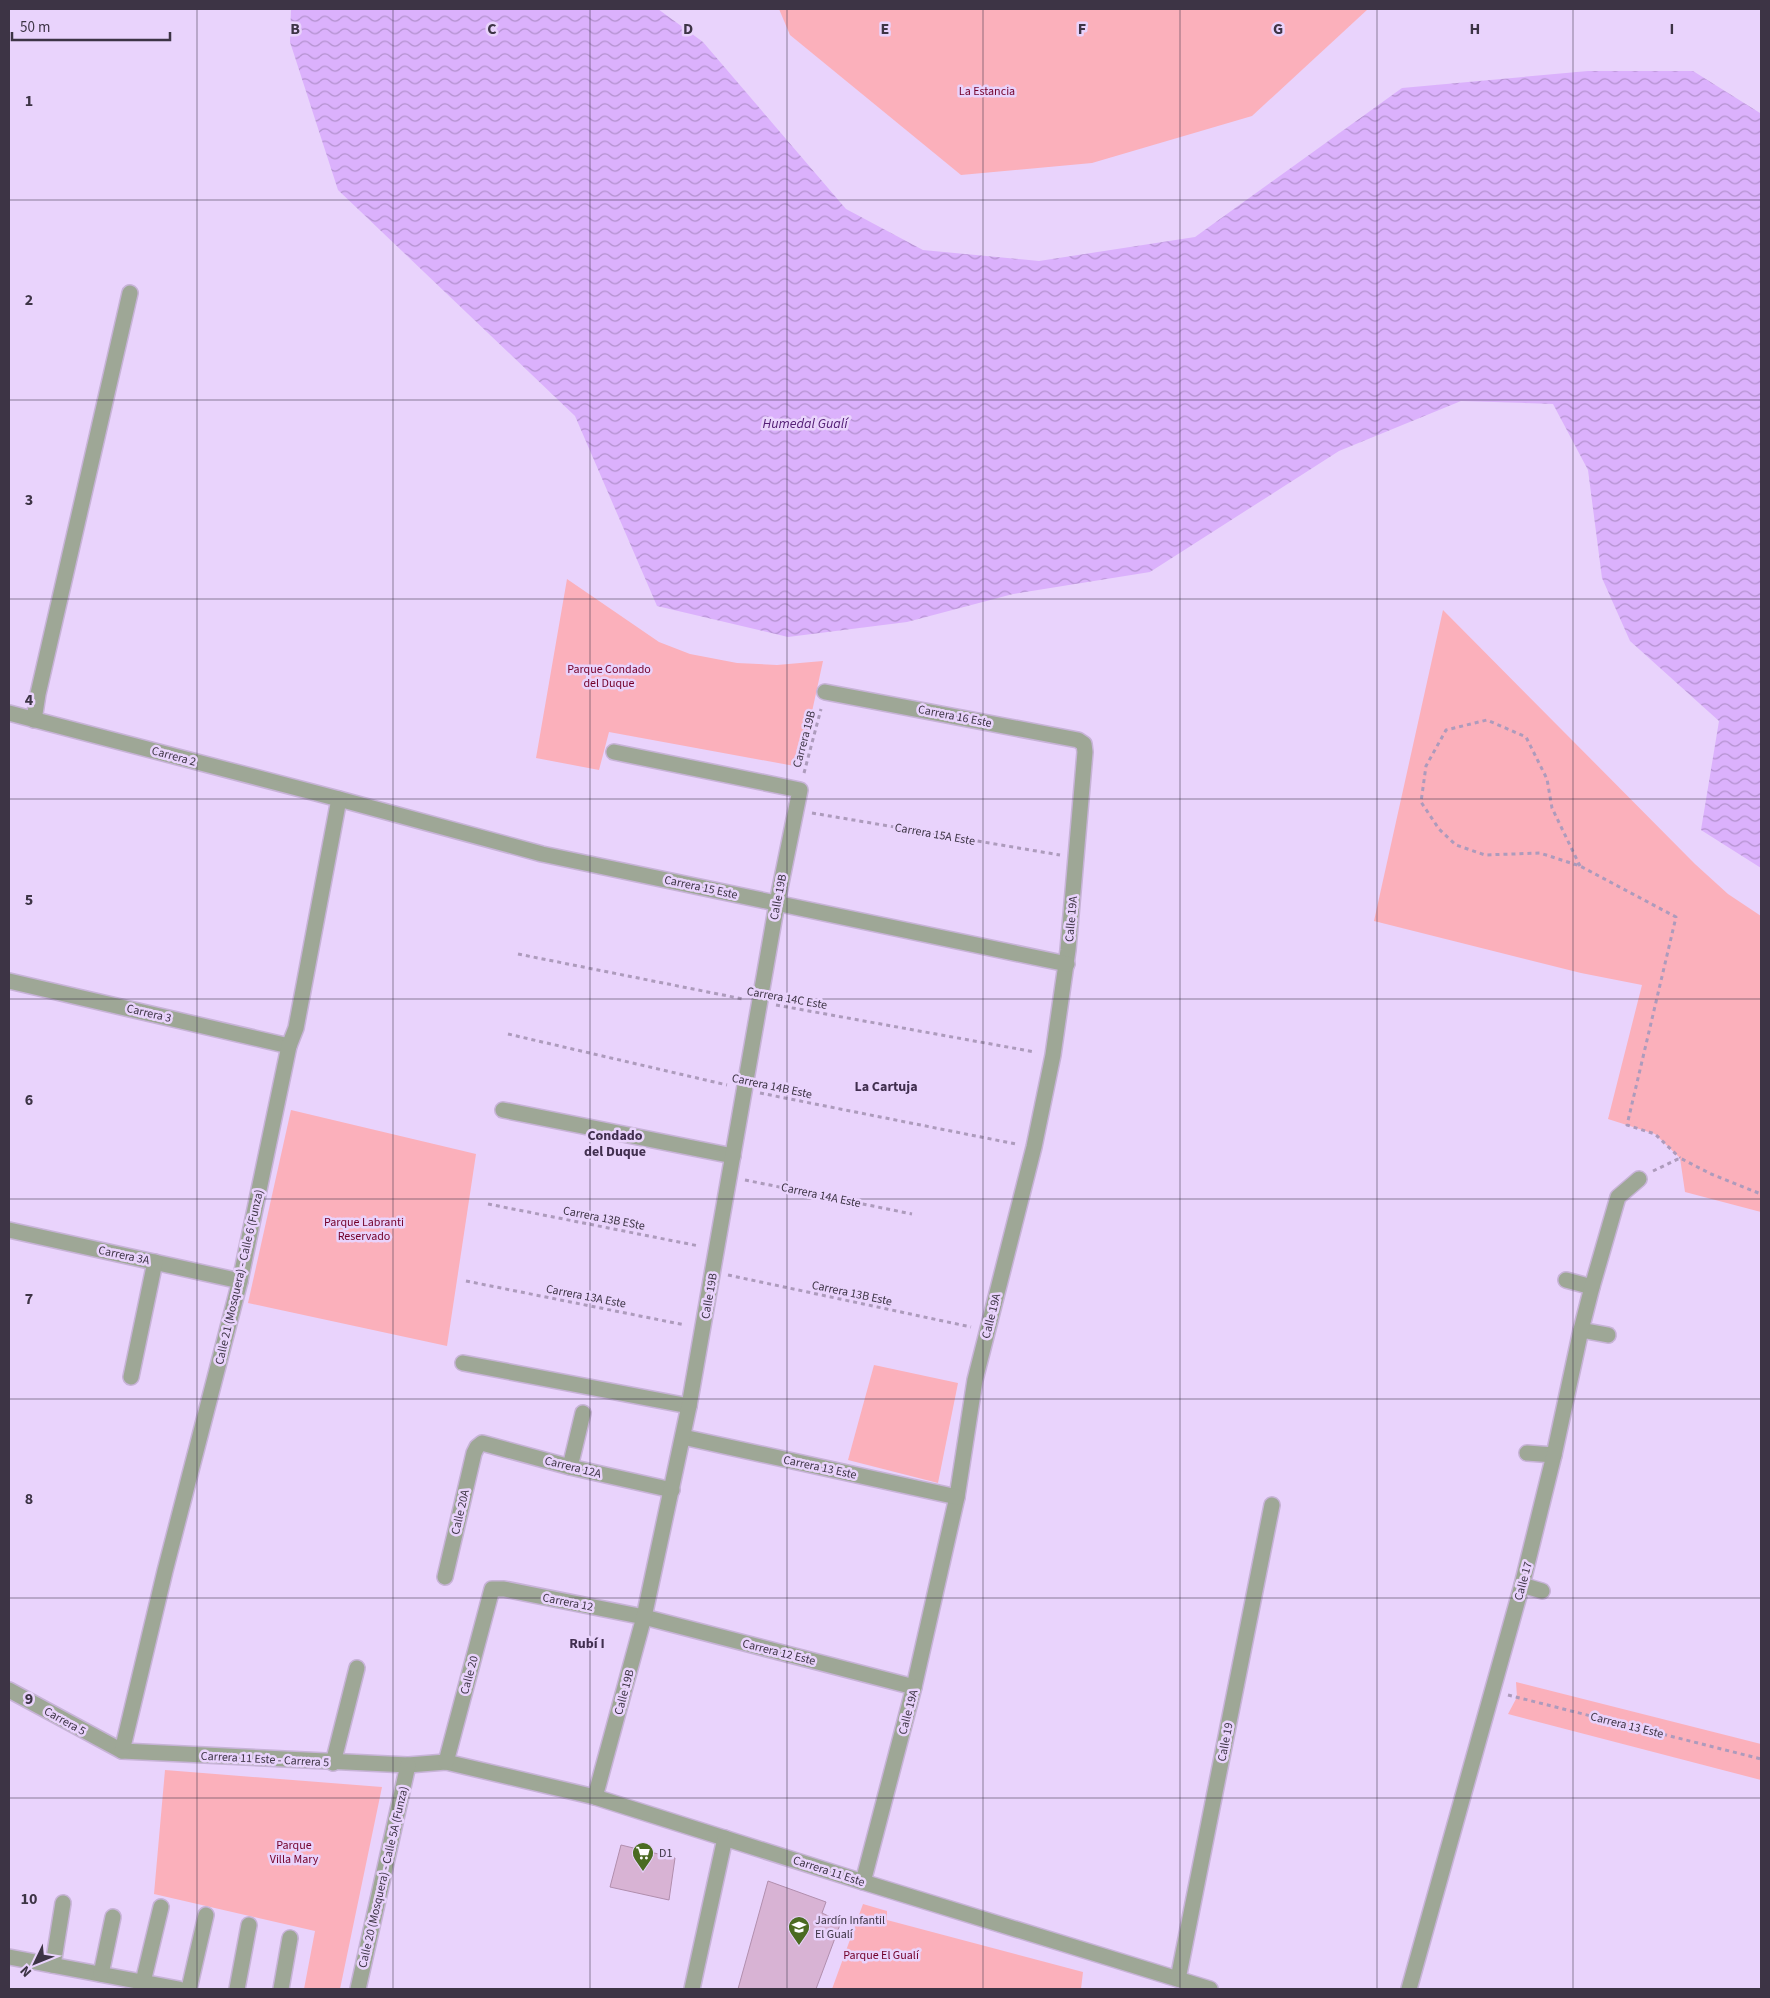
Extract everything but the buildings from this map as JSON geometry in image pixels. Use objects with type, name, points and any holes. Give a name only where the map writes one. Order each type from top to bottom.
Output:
[{"type":"street","points":[[34,720],[38,694],[130,293]]},
{"type":"street","name":"Carrera 16 Este","points":[[825,692],[1078,740],[1084,744]]},
{"type":"street","name":"Carrera 2","points":[[9,713],[339,799]]},
{"type":"street","name":"Calle 19A","points":[[863,1882],[914,1687],[957,1497],[974,1380],[1034,1147],[1053,1055],[1066,964],[1085,752],[1084,744]]},
{"type":"street","points":[[614,752],[800,790]]},
{"type":"street","name":"Calle 19B","points":[[595,1797],[644,1617],[683,1436],[777,903],[800,790]]},
{"type":"street","name":"Carrera 15 Este","points":[[339,799],[542,854],[1066,964]]},
{"type":"street","name":"Calle 21 (Mosquera) - Calle 6 (Funza)","points":[[122,1751],[165,1571],[228,1354],[240,1281],[289,1046],[302,1029],[339,799]]},
{"type":"street","name":"Carrera 3","points":[[9,981],[289,1046]]},
{"type":"street","points":[[503,1110],[733,1156]]},
{"type":"street","name":"Calle 17","points":[[1410,1989],[1522,1585],[1554,1455],[1580,1330],[1592,1286],[1618,1197],[1639,1178]]},
{"type":"street","name":"Carrera 3A","points":[[9,1230],[240,1281]]},
{"type":"street","points":[[131,1377],[155,1262]]},
{"type":"street","points":[[1566,1280],[1592,1286]]},
{"type":"street","points":[[1580,1330],[1608,1336]]},
{"type":"street","points":[[463,1363],[689,1406]]},
{"type":"street","points":[[570,1467],[583,1413]]},
{"type":"street","name":"Carrera 13 Este","points":[[683,1436],[957,1497]]},
{"type":"street","name":"Carrera 12A","points":[[477,1447],[482,1444],[570,1467],[672,1490]]},
{"type":"street","name":"Calle 20A","points":[[445,1577],[477,1447]]},
{"type":"street","points":[[1527,1453],[1554,1455]]},
{"type":"street","name":"Calle 19","points":[[1178,1979],[1272,1505]]},
{"type":"street","points":[[1522,1585],[1542,1591]]},
{"type":"street","name":"Carrera 12","points":[[492,1589],[504,1589],[644,1617]]},
{"type":"street","name":"Calle 20","points":[[446,1762],[492,1589]]},
{"type":"street","name":"Carrera 12 Este","points":[[644,1617],[914,1687]]},
{"type":"street","points":[[333,1763],[357,1668]]},
{"type":"street","name":"Carrera 5","points":[[9,1690],[122,1751]]},
{"type":"street","name":"Carrera 11 Este - Carrera 5","points":[[122,1751],[333,1763],[408,1765]]},
{"type":"street","points":[[408,1765],[446,1762]]},
{"type":"street","name":"Carrera 11 Este","points":[[446,1762],[595,1797],[1210,1989]]},
{"type":"street","name":"Calle 20 (Mosquera) - Calle 5A (Funza)","points":[[358,1989],[408,1765]]},
{"type":"street","points":[[692,1989],[725,1838]]},
{"type":"street","points":[[53,1965],[63,1903]]},
{"type":"street","points":[[143,1982],[161,1907]]},
{"type":"street","points":[[189,1989],[206,1915]]},
{"type":"street","points":[[101,1974],[113,1917]]},
{"type":"street","points":[[237,1989],[249,1925]]},
{"type":"street","points":[[281,1989],[290,1938]]},
{"type":"street","points":[[9,1957],[101,1974],[115,1983],[143,1982],[180,1989]]},
{"type":"path","name":"Carrera 19B","points":[[800,790],[825,692]]},
{"type":"path","points":[[1580,866],[1552,808],[1547,779],[1526,737],[1487,720],[1446,730],[1426,766],[1420,802],[1439,829],[1456,845],[1485,854],[1540,853],[1580,866],[1676,917],[1627,1125],[1655,1134],[1680,1158],[1711,1174],[1761,1194]]},
{"type":"path","name":"Carrera 15A Este","points":[[796,810],[1076,858]]},
{"type":"path","name":"Carrera 14C Este","points":[[518,954],[760,1002],[1053,1055]]},
{"type":"path","name":"Carrera 14B Este","points":[[508,1034],[745,1090],[1034,1147]]},
{"type":"path","points":[[1639,1178],[1680,1158]]},
{"type":"path","name":"Carrera 14A Este","points":[[730,1177],[912,1214]]},
{"type":"path","name":"Carrera 13B ESte","points":[[488,1204],[717,1250]]},
{"type":"path","name":"Carrera 13B Este","points":[[712,1272],[988,1330]]},
{"type":"path","name":"Carrera 13A Este","points":[[466,1281],[703,1329]]},
{"type":"path","name":"Carrera 13 Este","points":[[1493,1691],[1761,1759]]},
{"type":"green space","name":"La Estancia","points":[[779,9],[1368,9],[1252,116],[1092,163],[961,175],[790,35]]},
{"type":"green space","name":"Parque Condado del Duque","points":[[567,579],[659,642],[690,654],[737,663],[777,665],[823,661],[800,767],[609,732],[599,770],[536,758]]},
{"type":"green space","points":[[1443,610],[1695,864],[1728,894],[1761,916],[1761,1212],[1685,1192],[1680,1158],[1655,1134],[1608,1119],[1642,985],[1581,973],[1374,921]]},
{"type":"green space","name":"Parque Labranti Reservado","points":[[291,1110],[476,1154],[447,1346],[248,1303]]},
{"type":"green space","points":[[874,1365],[958,1383],[938,1483],[848,1460]]},
{"type":"green space","points":[[1516,1682],[1761,1744],[1761,1780],[1508,1714],[1517,1697]]},
{"type":"green space","name":"Parque Villa Mary","points":[[165,1770],[382,1787],[340,1989],[304,1989],[315,1931],[154,1894]]},
{"type":"green space","name":"Parque El Gualí","points":[[863,1904],[887,1911],[887,1920],[1083,1972],[1081,1989],[832,1989]]},
{"type":"water","name":"Humedal Gualí","points":[[291,9],[658,9],[703,42],[846,209],[923,250],[1039,261],[1195,237],[1402,88],[1588,71],[1693,71],[1760,113],[1761,117],[1761,868],[1701,830],[1719,721],[1630,641],[1602,578],[1588,470],[1553,404],[1461,401],[1339,451],[1150,572],[1013,594],[907,622],[788,637],[657,606],[575,416],[338,190],[290,42]]},
{"type":"place","name":"D1","points":[[643,1872]]},
{"type":"place","name":"Jardín Infantil El Gualí","points":[[799,1946]]},
{"type":"district","name":"La Cartuja","points":[[886,1086]]},
{"type":"district","name":"Condado del Duque","points":[[615,1144]]},
{"type":"district","name":"Rubí I","points":[[587,1643]]}]
